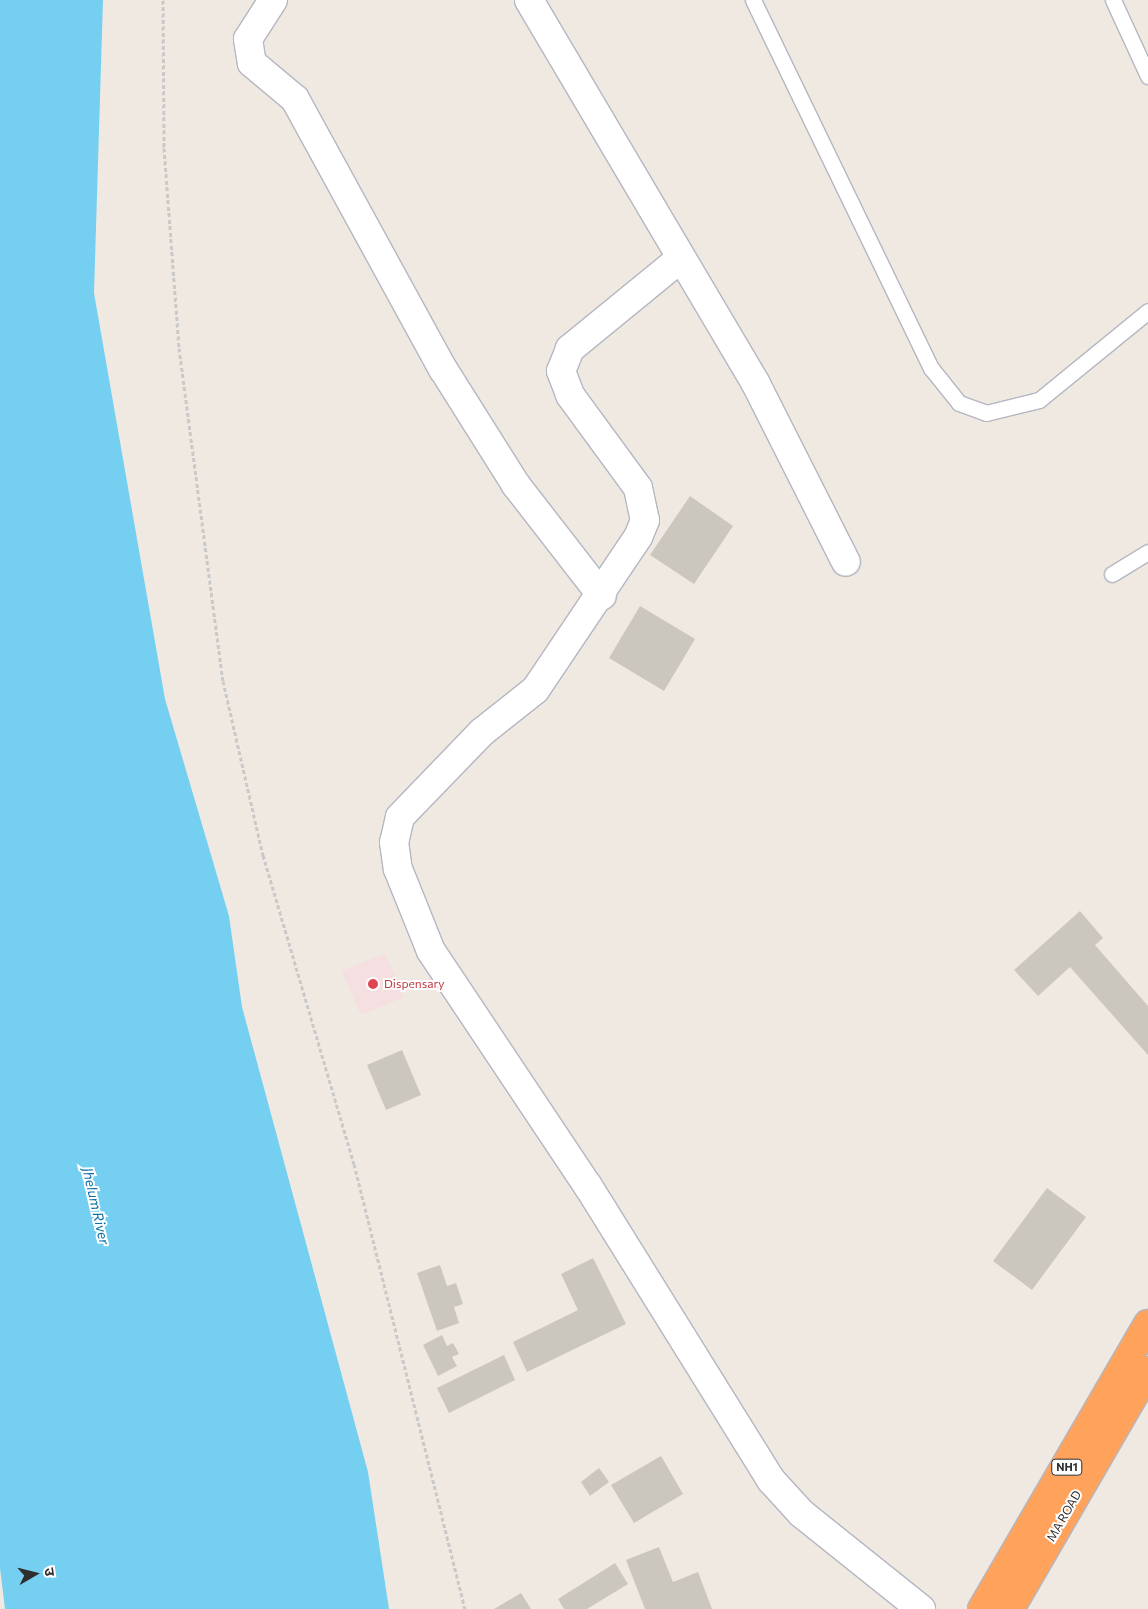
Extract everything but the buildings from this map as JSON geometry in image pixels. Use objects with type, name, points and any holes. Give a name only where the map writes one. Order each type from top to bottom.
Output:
[{"type":"highway","name":"NH1","points":[[982,1609],[1148,1324]]},
{"type":"highway","name":"MA ROAD","points":[[1010,1609],[1148,1371]]},
{"type":"street","points":[[273,0],[248,39],[252,64],[295,99],[449,377],[516,485],[602,596]]},
{"type":"street","points":[[529,0],[607,125],[681,258],[756,384],[846,562]]},
{"type":"street","points":[[681,258],[593,328],[564,358],[563,384],[638,488],[644,506],[638,537],[602,596],[535,690],[482,732],[400,817],[394,842],[398,868],[431,951],[588,1186],[771,1480],[801,1513],[921,1609]]},
{"type":"lane","points":[[754,0],[931,368],[959,403],[986,413],[1039,400],[1148,312]]},
{"type":"lane","points":[[1113,0],[1148,76]]},
{"type":"lane","points":[[1112,574],[1148,552]]},
{"type":"path","points":[[163,0],[164,148],[179,348],[224,681],[263,855],[356,1173],[465,1609]]},
{"type":"shaded area","name":"Dispensary","points":[[385,953],[404,997],[361,1015],[342,971]]},
{"type":"water","name":"Jhelum River","points":[[0,0],[103,0],[94,293],[165,699],[229,916],[242,1007],[368,1472],[389,1609],[5,1609],[0,1568]]},
{"type":"place","name":"Dispensary","points":[[373,984]]}]
